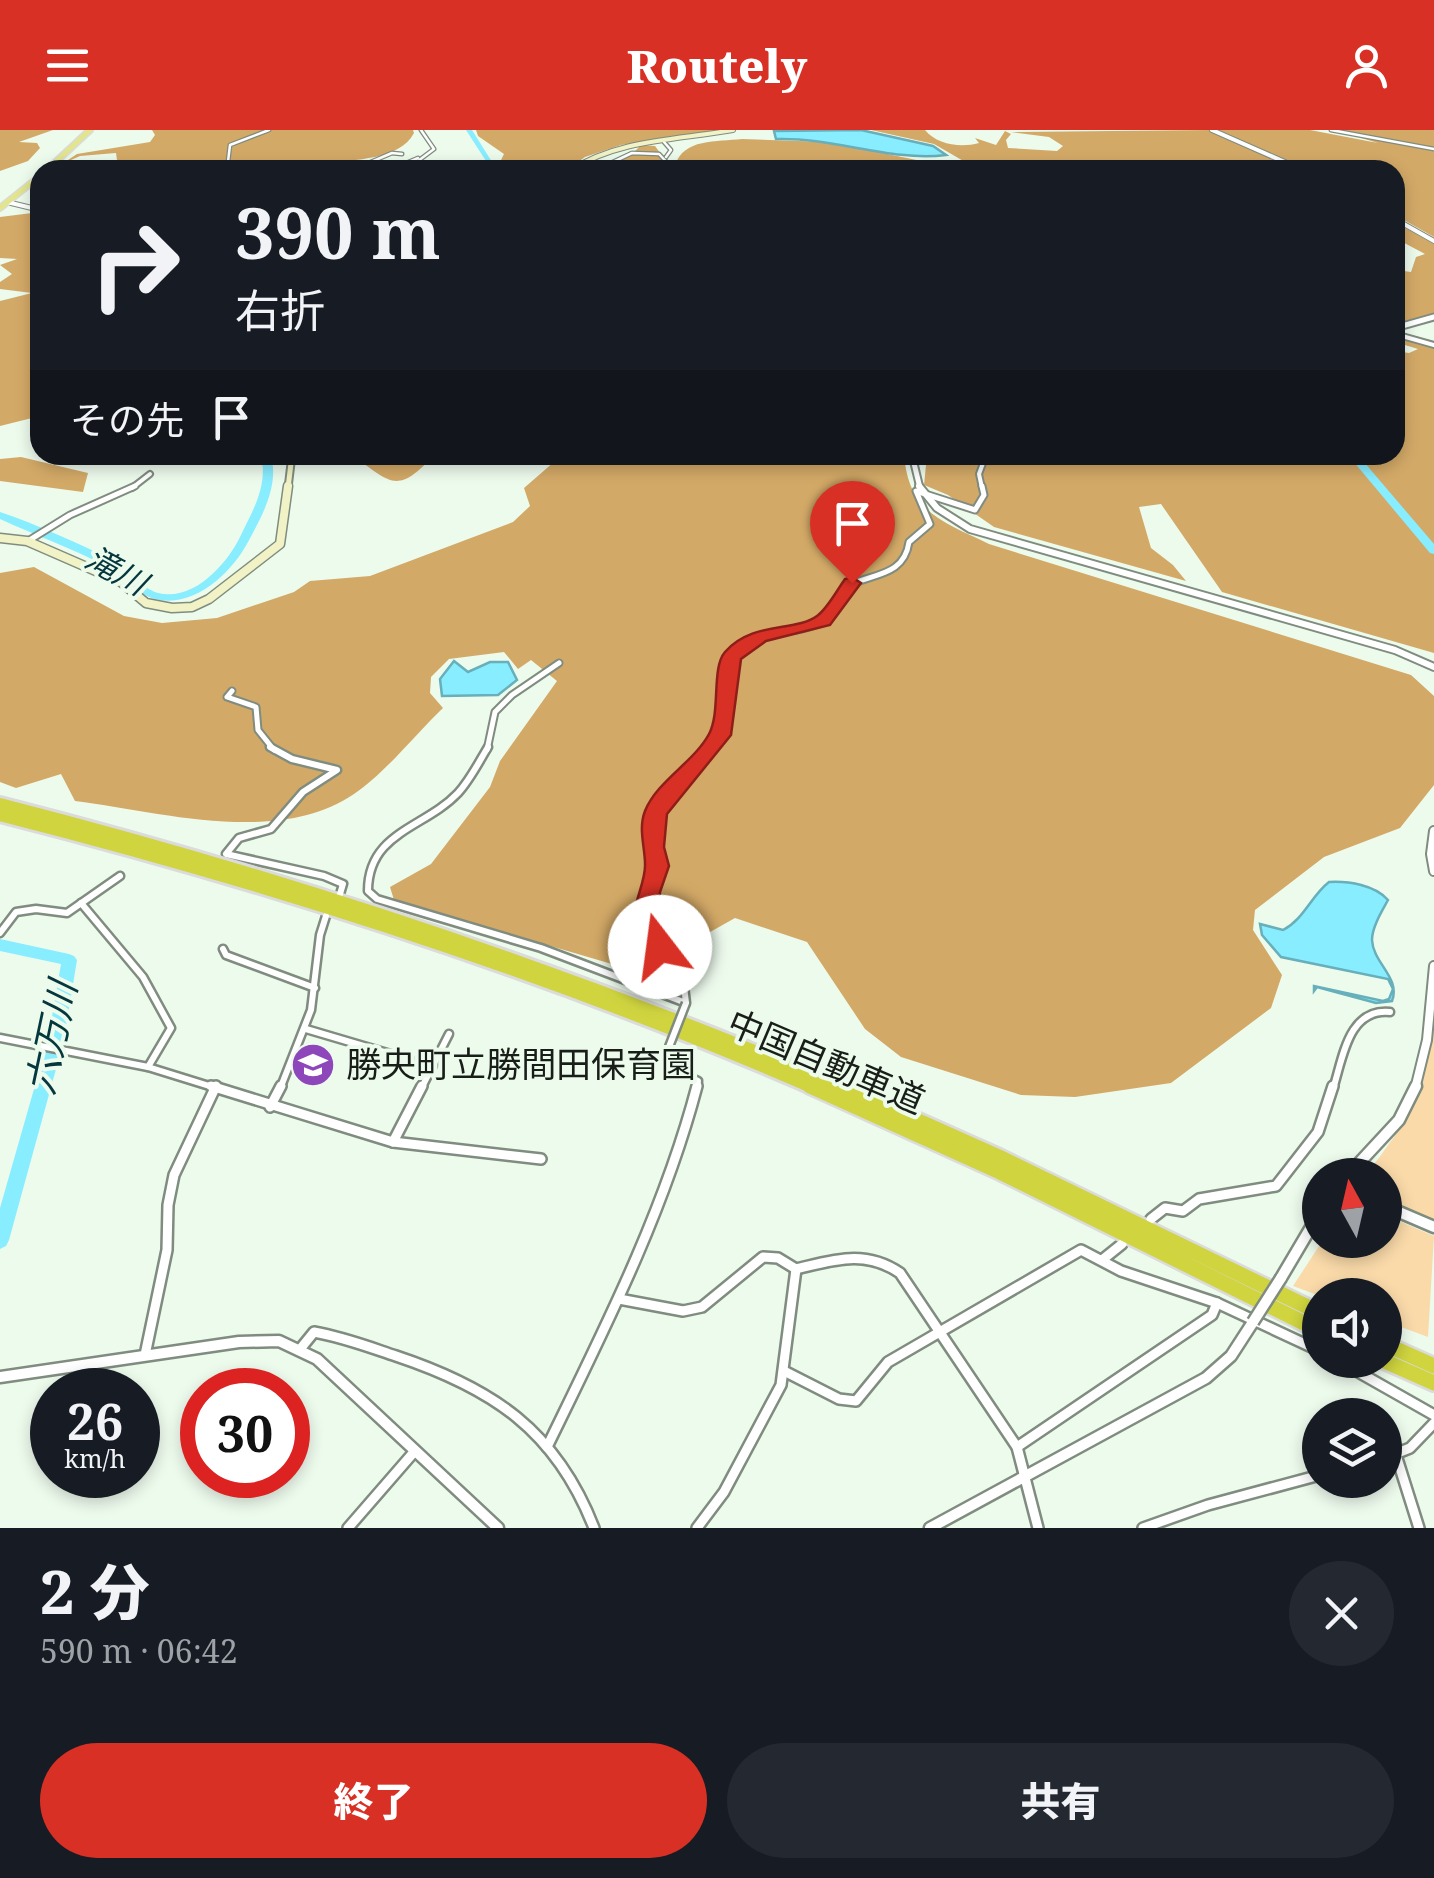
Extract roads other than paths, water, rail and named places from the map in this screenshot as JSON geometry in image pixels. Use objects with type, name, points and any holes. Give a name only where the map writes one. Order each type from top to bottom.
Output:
[{"type":"highway","name":"中国自動車道","points":[[0,804],[328,896],[576,980],[696,1026],[914,1118],[1302,1304]]},
{"type":"highway","name":"中国自動車道","points":[[0,815],[191,865],[366,919],[686,1035],[894,1122],[1302,1322]]},
{"type":"highway","points":[[1402,1352],[1434,1366]]},
{"type":"highway","points":[[1402,1369],[1434,1384]]},
{"type":"main road","points":[[58,160],[90,130]]},
{"type":"main road","points":[[587,160],[632,145],[732,130]]},
{"type":"main road","points":[[3,204],[30,184]]},
{"type":"main road","points":[[0,538],[30,540],[121,582],[146,603],[192,606],[218,592],[280,544],[291,465]]},
{"type":"street","points":[[228,160],[230,145],[269,130]]},
{"type":"street","points":[[421,130],[434,149],[421,160]]},
{"type":"street","points":[[1212,130],[1280,160]]},
{"type":"street","points":[[1331,130],[1383,143],[1434,149]]},
{"type":"street","points":[[616,160],[632,152],[666,158],[671,150],[664,142]]},
{"type":"street","points":[[374,160],[392,152],[402,154]]},
{"type":"street","points":[[418,160],[424,158]]},
{"type":"street","points":[[3,204],[30,208]]},
{"type":"street","points":[[1405,225],[1434,241]]},
{"type":"street","points":[[1405,327],[1434,317]]},
{"type":"street","points":[[1405,335],[1434,345]]},
{"type":"street","points":[[912,465],[919,490],[943,514],[988,536],[1395,650],[1434,667]]},
{"type":"street","points":[[919,490],[964,510],[976,510],[984,496],[979,474],[982,465]]},
{"type":"street","points":[[30,540],[70,515],[126,493],[150,474]]},
{"type":"street","points":[[548,1448],[618,1299],[657,1205],[697,1089],[698,1081],[669,1067],[667,1052],[686,1003],[680,961],[649,934],[646,920],[648,892],[658,866],[653,847],[656,812],[720,735],[730,683],[728,665],[733,655],[760,637],[824,621],[846,587],[860,579],[896,570],[907,556],[909,542],[930,524],[914,493],[919,490]]},
{"type":"street","points":[[559,663],[512,695],[495,712],[491,743],[458,794],[387,840],[368,874],[368,892],[376,898],[540,948],[686,1003]]},
{"type":"street","points":[[232,690],[228,697],[256,707],[258,730],[277,752],[337,770],[328,780],[300,793],[283,819],[265,835],[239,838],[226,854],[324,876],[343,884],[340,894]]},
{"type":"street","points":[[1434,831],[1434,871]]},
{"type":"street","points":[[0,934],[16,912],[60,910],[67,914],[120,876]]},
{"type":"street","points":[[81,903],[126,950],[161,1004],[171,1028],[148,1067]]},
{"type":"street","points":[[270,1107],[301,1049],[315,988],[320,928],[326,916]]},
{"type":"street","points":[[223,950],[226,955],[315,988]]},
{"type":"street","points":[[1363,1158],[1403,1114],[1414,1093],[1422,1067],[1434,966]]},
{"type":"street","points":[[1150,1220],[1165,1208],[1182,1211],[1199,1199],[1276,1186],[1318,1132],[1353,1028],[1361,1017],[1375,1010],[1390,1012]]},
{"type":"street","points":[[306,1028],[412,1060]]},
{"type":"street","points":[[393,1142],[450,1034]]},
{"type":"street","points":[[0,1038],[148,1067],[393,1142],[542,1159]]},
{"type":"street","points":[[145,1356],[167,1250],[168,1205],[174,1175],[216,1086]]},
{"type":"street","points":[[1402,1213],[1434,1227]]},
{"type":"street","points":[[930,1528],[1206,1378],[1232,1356],[1302,1242]]},
{"type":"street","points":[[1102,1260],[1122,1244]]},
{"type":"street","points":[[784,1372],[839,1399],[856,1401],[888,1362],[1081,1250],[1122,1271],[1218,1302],[1302,1342]]},
{"type":"street","points":[[618,1299],[683,1311],[710,1302],[763,1256],[778,1258],[796,1269],[867,1255],[883,1259],[900,1273],[1017,1447],[1038,1528]]},
{"type":"street","points":[[697,1528],[724,1492],[784,1372],[796,1269]]},
{"type":"street","points":[[1017,1447],[1212,1315],[1218,1302]]},
{"type":"street","points":[[301,1348],[314,1332],[337,1335],[456,1377],[512,1414],[548,1448],[588,1508],[594,1528]]},
{"type":"street","points":[[0,1377],[260,1340],[301,1348],[318,1359],[498,1528]]},
{"type":"street","points":[[1369,1378],[1434,1415]]},
{"type":"street","points":[[1402,1452],[1434,1423]]},
{"type":"street","points":[[348,1528],[414,1452]]},
{"type":"street","points":[[1143,1528],[1208,1505],[1302,1480]]},
{"type":"street","points":[[1402,1485],[1420,1528]]},
{"type":"water","points":[[861,130],[933,146],[946,155],[904,155],[776,139],[774,131]]},
{"type":"water","points":[[454,661],[468,672],[490,662],[508,662],[517,680],[498,695],[442,696],[440,679]]},
{"type":"water","points":[[1329,882],[1361,885],[1388,900],[1372,940],[1393,985],[1394,993],[1392,1001],[1376,1003],[1317,987],[1314,991],[1314,986],[1383,1001],[1389,999],[1393,989],[1388,979],[1281,957],[1262,935],[1260,924],[1283,930]]},
{"type":"waterway","name":"滝川","points":[[469,130],[488,160]]},
{"type":"waterway","name":"滝川","points":[[0,515],[113,565],[151,594],[172,597],[212,580],[233,559],[261,505],[268,486],[269,465]]},
{"type":"waterway","points":[[1361,465],[1434,551]]},
{"type":"waterway","name":"六万川","points":[[0,1240],[56,1040],[69,960],[1,945]]},
{"type":"place","name":"勝央町立勝間田保育園","points":[[313,1065]]}]
